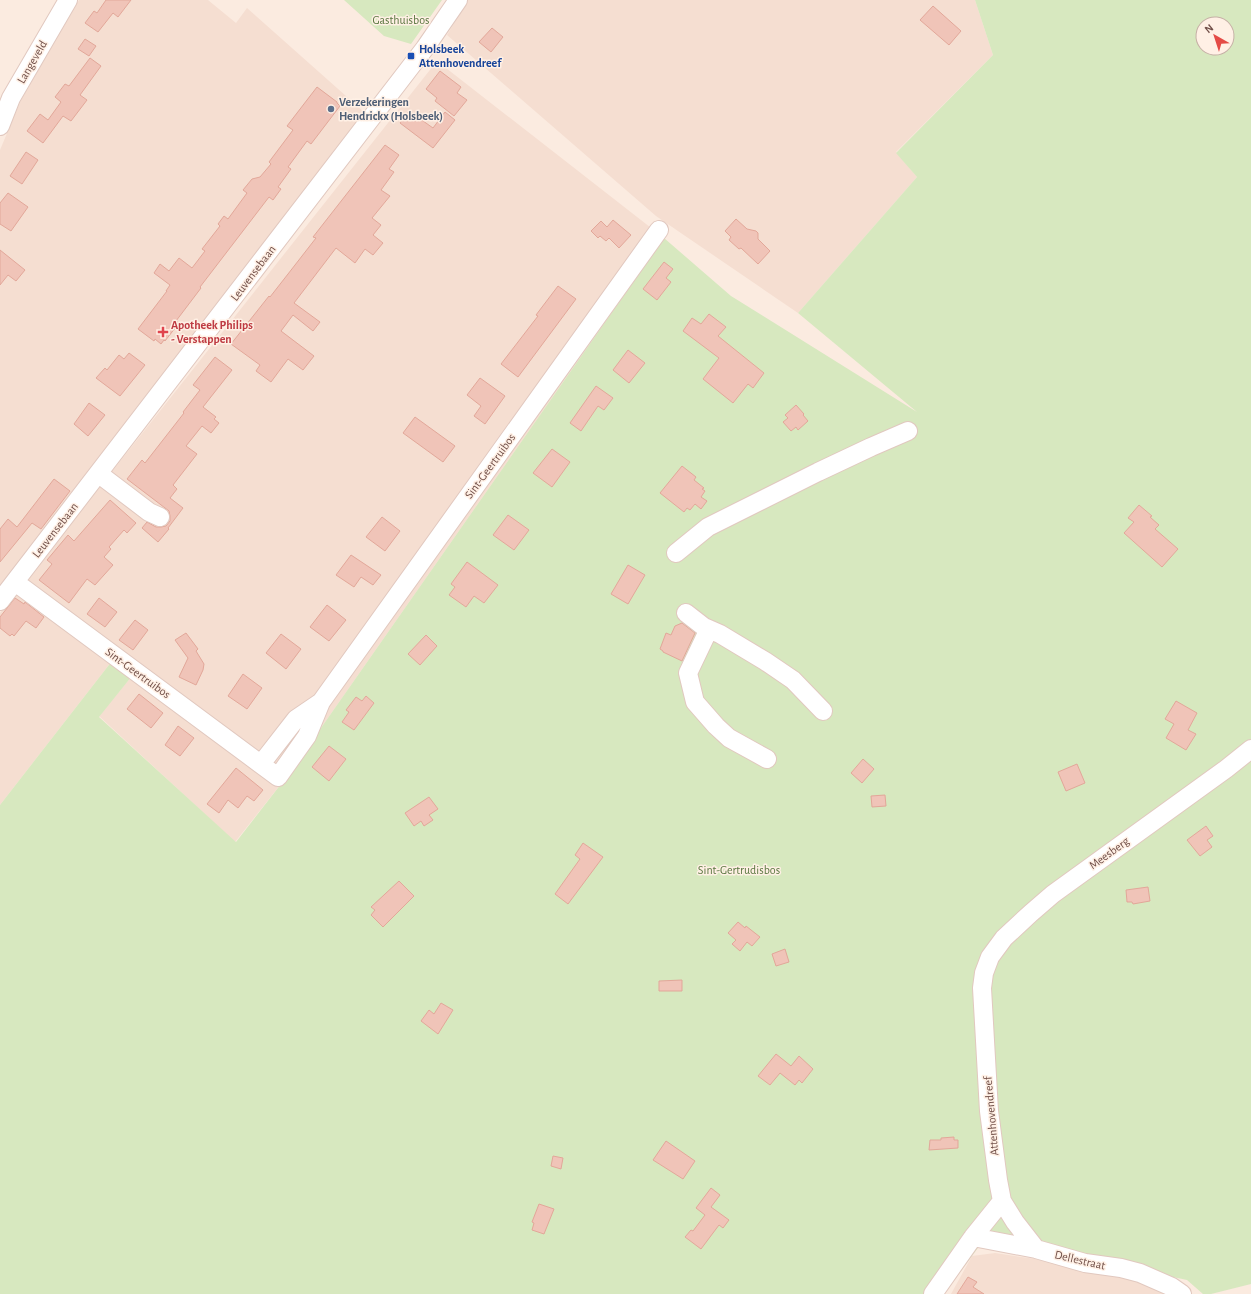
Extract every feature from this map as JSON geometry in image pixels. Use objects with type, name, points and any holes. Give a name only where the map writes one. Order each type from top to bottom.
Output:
[{"type":"street","name":"Langeveld","points":[[0,126],[11,98],[68,0]]},
{"type":"street","name":"Leuvensebaan","points":[[0,601],[425,48],[458,0]]},
{"type":"street","name":"Sint-Geertruibos","points":[[15,582],[261,764],[296,719],[321,702],[659,230]]},
{"type":"street","points":[[676,554],[708,527],[831,465],[908,431]]},
{"type":"street","points":[[99,474],[149,512],[160,517]]},
{"type":"street","points":[[686,613],[704,627],[765,661],[793,680],[822,711]]},
{"type":"street","points":[[709,629],[688,673],[695,702],[716,726],[729,738],[767,760]]},
{"type":"street","name":"Meesberg","points":[[984,973],[990,957],[1004,938],[1053,894],[1226,769],[1251,749]]},
{"type":"street","name":"Attenhovendreef","points":[[984,973],[982,988],[989,1111],[998,1180],[1002,1201],[1015,1222],[1036,1249]]},
{"type":"street","points":[[933,1294],[973,1237],[1002,1201]]},
{"type":"street","name":"Dellestraat","points":[[973,1237],[1036,1249],[1085,1263],[1121,1268],[1140,1273],[1172,1287],[1182,1294]]},
{"type":"shaded area","points":[[79,0],[208,0],[236,23],[247,8],[364,112],[0,588],[0,150],[21,100]]},
{"type":"shaded area","points":[[468,0],[975,0],[993,55],[896,152],[917,177],[798,313],[656,216],[447,35]]},
{"type":"shaded area","points":[[437,61],[664,238],[288,775],[235,842],[99,716],[132,676],[112,661],[0,805],[0,613]]},
{"type":"shaded area","points":[[995,1253],[1035,1259],[1151,1282],[1171,1294],[951,1294],[972,1256]]},
{"type":"green space","name":"Gasthuisbos","points":[[344,0],[442,0],[411,44],[384,36]]},
{"type":"green space","name":"Sint-Gertrudisbos","points":[[975,0],[1251,0],[1251,1284],[1211,1294],[1203,1294],[1187,1280],[986,1237],[944,1294],[0,1294],[0,805],[112,661],[132,676],[99,717],[236,842],[288,775],[664,238],[731,296],[917,412],[798,313],[917,177],[896,153],[993,55]]},
{"type":"building","points":[[106,0],[131,0],[118,17],[113,13],[98,32],[85,23],[94,11],[97,13]]},
{"type":"building","points":[[933,6],[961,31],[949,45],[920,20]]},
{"type":"building","points":[[492,28],[503,37],[491,52],[479,42]]},
{"type":"building","points":[[85,39],[96,46],[89,56],[78,49]]},
{"type":"building","points":[[90,58],[101,66],[80,95],[87,100],[71,121],[63,116],[43,143],[27,131],[40,114],[48,120],[61,102],[55,97],[65,84],[69,86]]},
{"type":"building","points":[[440,71],[461,87],[457,93],[467,100],[454,116],[435,101],[437,98],[426,89]]},
{"type":"building","points":[[317,87],[340,106],[311,144],[307,141],[288,167],[291,169],[278,187],[281,189],[273,200],[269,197],[200,287],[201,288],[176,321],[179,323],[165,341],[164,340],[161,344],[155,339],[154,341],[138,329],[170,285],[154,273],[160,264],[169,271],[179,258],[192,268],[205,251],[202,249],[220,226],[218,224],[224,216],[228,219],[247,193],[243,190],[252,179],[260,177],[271,164],[269,162],[293,130],[287,126]]},
{"type":"building","points":[[409,111],[433,128],[445,112],[455,120],[433,148],[400,123]]},
{"type":"building","points":[[385,145],[399,155],[389,169],[394,172],[381,190],[390,196],[372,218],[381,225],[373,235],[383,243],[373,255],[365,249],[355,263],[336,248],[294,303],[320,322],[313,331],[293,315],[281,331],[314,356],[303,370],[288,359],[271,382],[256,371],[260,365],[231,344],[316,238],[313,237]]},
{"type":"building","points":[[26,152],[38,160],[22,184],[10,176]]},
{"type":"building","points":[[8,193],[28,207],[11,231],[0,224],[0,203]]},
{"type":"building","points":[[736,219],[747,229],[756,231],[758,233],[758,239],[770,251],[758,264],[741,248],[739,249],[729,240],[731,237],[725,231]]},
{"type":"building","points":[[613,220],[631,235],[619,248],[609,238],[606,241],[600,236],[598,238],[591,231],[601,221],[607,227]]},
{"type":"building","points":[[0,250],[25,270],[16,281],[8,275],[0,285]]},
{"type":"building","points":[[664,262],[673,269],[666,278],[671,282],[657,300],[643,289]]},
{"type":"building","points":[[558,286],[576,299],[518,377],[501,364],[538,316],[536,315]]},
{"type":"building","points":[[709,314],[726,327],[718,336],[764,373],[753,388],[748,384],[733,403],[703,379],[719,358],[683,331],[692,318],[701,324]]},
{"type":"building","points":[[628,350],[645,363],[629,383],[613,370]]},
{"type":"building","points":[[129,353],[145,365],[120,396],[96,378],[105,368],[107,370],[119,355],[124,359]]},
{"type":"building","points":[[215,357],[232,370],[203,407],[216,417],[214,419],[219,423],[211,433],[202,426],[186,446],[197,454],[173,485],[177,489],[170,498],[183,508],[158,542],[142,528],[147,522],[156,527],[166,526],[170,521],[169,511],[127,479],[142,460],[145,463],[184,413],[183,412],[200,390],[193,385]]},
{"type":"building","points":[[480,378],[505,396],[485,424],[474,416],[481,406],[467,395]]},
{"type":"building","points":[[596,386],[613,398],[604,410],[598,406],[581,431],[570,423]]},
{"type":"building","points":[[89,403],[105,415],[88,436],[74,424]]},
{"type":"building","points":[[796,405],[808,421],[798,430],[796,427],[791,431],[783,422],[788,418],[785,415]]},
{"type":"building","points":[[415,417],[455,446],[443,462],[403,433]]},
{"type":"building","points":[[552,449],[570,462],[552,487],[533,473]]},
{"type":"building","points":[[682,466],[696,477],[694,480],[704,488],[702,489],[705,491],[701,497],[707,501],[701,509],[695,504],[690,510],[687,508],[684,512],[660,493]]},
{"type":"building","points":[[54,479],[70,491],[41,529],[32,523],[0,562],[0,529],[8,519],[17,527]]},
{"type":"building","points":[[110,500],[136,523],[127,533],[124,530],[109,547],[111,549],[104,557],[113,565],[95,585],[87,579],[69,603],[39,580],[52,564],[47,560],[68,535],[74,541]]},
{"type":"building","points":[[1139,505],[1152,516],[1150,517],[1159,525],[1155,529],[1178,549],[1162,567],[1124,533],[1134,522],[1128,518]]},
{"type":"building","points":[[508,515],[529,530],[514,550],[493,535]]},
{"type":"building","points":[[382,517],[400,531],[385,551],[366,537]]},
{"type":"building","points":[[351,555],[381,575],[373,585],[361,577],[354,587],[336,575]]},
{"type":"building","points":[[467,562],[498,585],[484,603],[474,596],[466,607],[449,595],[455,587],[451,584]]},
{"type":"building","points":[[628,565],[645,575],[628,604],[611,594]]},
{"type":"building","points":[[15,598],[24,604],[25,602],[44,617],[36,628],[26,621],[14,636],[12,634],[10,636],[0,628],[0,617]]},
{"type":"building","points":[[99,598],[117,612],[105,627],[87,614]]},
{"type":"building","points":[[327,605],[346,620],[329,641],[310,627]]},
{"type":"building","points":[[135,620],[148,630],[133,650],[119,640]]},
{"type":"building","points":[[682,623],[695,633],[682,661],[660,649],[666,633],[671,635],[675,626]]},
{"type":"building","points":[[186,633],[198,649],[196,651],[204,664],[203,670],[196,685],[179,677],[188,658],[175,640]]},
{"type":"building","points":[[281,634],[301,649],[286,669],[266,653]]},
{"type":"building","points":[[426,635],[437,646],[420,665],[408,654]]},
{"type":"building","points":[[243,674],[262,688],[247,709],[228,696]]},
{"type":"building","points":[[139,694],[163,713],[151,728],[127,709]]},
{"type":"building","points":[[366,696],[374,703],[354,730],[342,722],[349,712],[346,710],[356,697],[362,701]]},
{"type":"building","points":[[1176,701],[1197,713],[1188,730],[1196,734],[1186,750],[1166,738],[1174,724],[1165,719]]},
{"type":"building","points":[[178,726],[194,738],[180,756],[165,745]]},
{"type":"building","points":[[329,746],[346,759],[329,781],[312,767]]},
{"type":"building","points":[[863,759],[874,769],[862,783],[851,773]]},
{"type":"building","points":[[1077,764],[1085,783],[1066,791],[1058,772]]},
{"type":"building","points":[[236,768],[263,790],[254,801],[247,796],[238,808],[228,800],[219,813],[207,804]]},
{"type":"building","points":[[885,795],[886,806],[872,807],[871,796]]},
{"type":"building","points":[[429,797],[438,809],[429,815],[433,820],[424,826],[421,821],[414,826],[405,813]]},
{"type":"building","points":[[1206,826],[1213,836],[1207,840],[1212,847],[1200,856],[1187,840]]},
{"type":"building","points":[[583,843],[603,857],[568,904],[555,894],[580,859],[575,855]]},
{"type":"building","points":[[399,881],[414,896],[383,927],[371,915],[375,910],[371,907]]},
{"type":"building","points":[[1148,887],[1150,901],[1133,904],[1132,902],[1127,902],[1126,890]]},
{"type":"building","points":[[738,922],[745,928],[746,926],[760,937],[752,946],[747,942],[740,951],[732,944],[736,940],[728,933]]},
{"type":"building","points":[[785,949],[789,962],[776,966],[772,954]]},
{"type":"building","points":[[682,980],[682,991],[659,991],[659,981]]},
{"type":"building","points":[[441,1003],[453,1010],[438,1034],[421,1021],[429,1010],[434,1014]]},
{"type":"building","points":[[776,1054],[791,1066],[799,1056],[813,1069],[802,1083],[799,1080],[795,1085],[780,1073],[770,1085],[758,1076]]},
{"type":"building","points":[[954,1137],[954,1140],[958,1140],[958,1148],[929,1150],[930,1140],[941,1140],[941,1138]]},
{"type":"building","points":[[666,1141],[695,1161],[683,1179],[653,1160]]},
{"type":"building","points":[[553,1156],[563,1158],[561,1169],[551,1166]]},
{"type":"building","points":[[711,1188],[720,1195],[711,1207],[729,1220],[723,1228],[719,1225],[701,1249],[685,1237],[691,1230],[693,1231],[705,1215],[696,1208]]},
{"type":"building","points":[[539,1204],[554,1209],[544,1234],[532,1230],[534,1223],[532,1222]]},
{"type":"building","points":[[968,1277],[977,1282],[973,1287],[984,1294],[957,1294]]},
{"type":"place","name":"Holsbeek Attenhovendreef","points":[[411,56]]},
{"type":"place","name":"Verzekeringen Hendrickx (Holsbeek)","points":[[331,109]]},
{"type":"place","name":"Apotheek Philips - Verstappen","points":[[163,332]]}]
